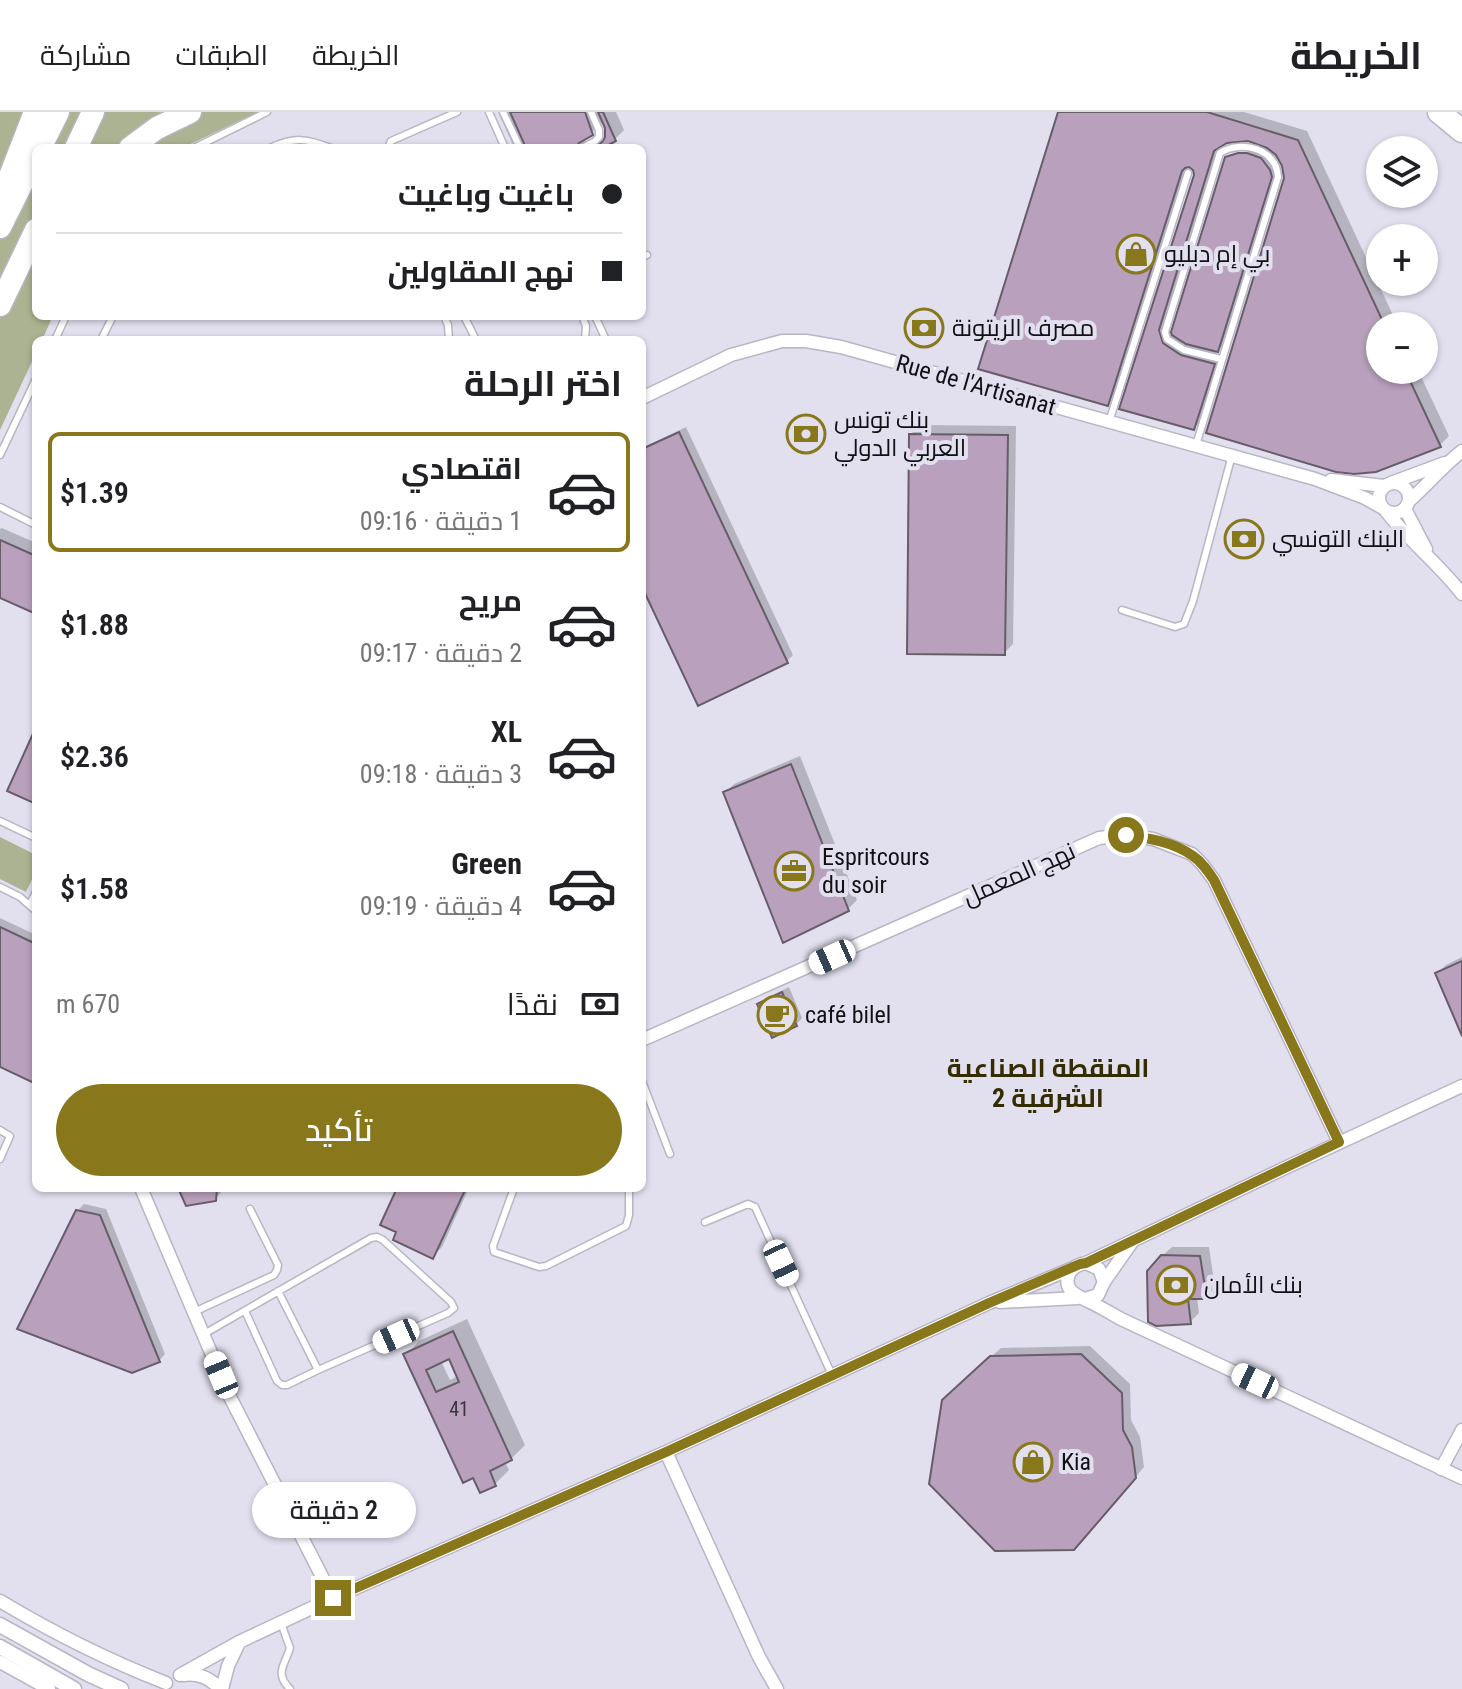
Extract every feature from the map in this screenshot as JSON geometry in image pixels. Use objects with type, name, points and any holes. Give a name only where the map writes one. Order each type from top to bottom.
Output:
[{"type":"highway","points":[[0,202],[35,112]]},
{"type":"highway","points":[[42,144],[58,112]]},
{"type":"highway","points":[[78,144],[93,112]]},
{"type":"highway","points":[[135,144],[157,128],[190,112]]},
{"type":"highway","points":[[1439,112],[1462,131]]},
{"type":"highway","points":[[0,227],[32,163]]},
{"type":"highway","points":[[0,305],[32,238]]},
{"type":"highway","points":[[0,322],[32,270]]},
{"type":"street","name":"Rue de l'Artisanat","points":[[646,396],[731,355],[782,341],[806,341],[841,347],[1232,455],[1315,479],[1365,498],[1384,509],[1462,594]]},
{"type":"street","points":[[1448,461],[1387,485],[1380,496],[1384,509],[1399,512],[1448,461],[1462,451]]},
{"type":"street","name":"Rue de l'Artisanat","points":[[1315,479],[1387,485]]},
{"type":"street","points":[[1387,485],[1402,485],[1408,491],[1407,505]]},
{"type":"street","name":"Rue de l'Artisanat","points":[[1407,505],[1433,563]]},
{"type":"street","name":"نهج المعمل","points":[[646,1038],[1099,838],[1126,835],[1153,839],[1192,854],[1214,880],[1339,1142]]},
{"type":"street","points":[[0,1601],[56,1634],[164,1686],[239,1642],[333,1598],[666,1452],[989,1303],[1086,1263],[1462,1086]]},
{"type":"street","points":[[143,1192],[229,1395],[333,1598]]},
{"type":"street","points":[[989,1303],[1082,1299],[1098,1295],[1134,1239]]},
{"type":"street","points":[[1086,1263],[1099,1269],[1103,1275],[1103,1285],[1121,1319]]},
{"type":"street","points":[[1073,1268],[1067,1281],[1072,1294],[1462,1478]]},
{"type":"street","points":[[1441,1469],[1462,1430]]},
{"type":"street","points":[[666,1452],[759,1657],[777,1689]]},
{"type":"street","points":[[0,1625],[121,1689]]},
{"type":"street","points":[[180,1675],[204,1676],[221,1689],[239,1642]]},
{"type":"street","points":[[0,1647],[74,1689]]},
{"type":"street","points":[[0,1662],[49,1689]]},
{"type":"lane","points":[[202,144],[267,112]]},
{"type":"lane","points":[[390,144],[457,112]]},
{"type":"lane","points":[[489,112],[503,144]]},
{"type":"lane","points":[[503,112],[518,144]]},
{"type":"lane","points":[[590,144],[599,137],[591,112]]},
{"type":"lane","points":[[280,144],[304,139],[319,144]]},
{"type":"lane","points":[[1196,445],[1278,177],[1274,160],[1262,151],[1239,146],[1229,147],[1220,153],[1165,332],[1167,339],[1184,350],[1221,359]]},
{"type":"lane","points":[[1109,422],[1188,173]]},
{"type":"lane","points":[[0,455],[32,387]]},
{"type":"lane","points":[[1122,610],[1175,627],[1184,624],[1210,542],[1232,455]]},
{"type":"lane","points":[[0,507],[32,523]]},
{"type":"lane","points":[[0,821],[32,836]]},
{"type":"lane","points":[[0,887],[32,906]]},
{"type":"lane","points":[[30,904],[32,900]]},
{"type":"lane","points":[[646,1091],[670,1154]]},
{"type":"lane","points":[[0,1130],[10,1136],[0,1159]]},
{"type":"lane","points":[[513,1192],[493,1246],[494,1252],[539,1267],[554,1263],[626,1226],[629,1192]]},
{"type":"lane","points":[[705,1222],[748,1204],[755,1207],[832,1375]]},
{"type":"lane","points":[[194,1312],[274,1275],[277,1270],[278,1265],[250,1209]]},
{"type":"lane","points":[[204,1334],[371,1238],[377,1237],[454,1308],[287,1385],[277,1381],[245,1311]]},
{"type":"lane","points":[[278,1291],[318,1370]]},
{"type":"lane","points":[[281,1623],[290,1648],[281,1675],[290,1689]]},
{"type":"green space","points":[[0,112],[258,112],[190,144],[32,144],[32,320],[51,320],[44,336],[32,336],[32,362],[0,430]]},
{"type":"green space","points":[[0,837],[32,853],[32,879],[26,892],[0,879]]},
{"type":"building","points":[[510,112],[585,112],[593,135],[578,144],[524,144]]},
{"type":"building","points":[[598,112],[603,112],[616,141],[600,144],[605,137],[605,128]]},
{"type":"building","points":[[1058,112],[1207,112],[1298,140],[1366,285],[1366,296],[1371,296],[1378,312],[1366,312],[1366,384],[1412,384],[1441,447],[1376,472],[1354,474],[1336,472],[1206,433],[1284,178],[1276,155],[1248,141],[1227,143],[1214,151],[1159,330],[1163,343],[1181,355],[1215,364],[1194,430],[1119,409],[1194,175],[1189,167],[1182,171],[1108,406],[978,369]]},
{"type":"building","points":[[1238,153],[1261,158],[1272,177],[1218,352],[1186,344],[1171,332],[1225,157]]},
{"type":"building","points":[[679,432],[788,663],[698,706],[646,596],[646,447]]},
{"type":"building","points":[[909,434],[1008,435],[1005,655],[907,654]]},
{"type":"building","points":[[0,540],[32,554],[32,612],[0,598]]},
{"type":"building","points":[[32,736],[32,802],[7,791]]},
{"type":"building","name":"Espritcours du soir","points":[[791,764],[849,911],[783,943],[723,792]]},
{"type":"building","points":[[0,927],[32,942],[32,1082],[0,1067]]},
{"type":"building","points":[[1462,961],[1462,1036],[1435,973]]},
{"type":"building","name":"café bilel","points":[[782,992],[797,1026],[772,1038],[757,1004]]},
{"type":"building","points":[[180,1192],[217,1192],[216,1201],[186,1206]]},
{"type":"building","points":[[395,1192],[464,1192],[433,1259],[393,1240],[396,1232],[380,1225]]},
{"type":"building","points":[[76,1210],[100,1215],[160,1362],[132,1373],[17,1329]]},
{"type":"building","name":"بنك الأمان","points":[[1161,1255],[1200,1256],[1207,1299],[1188,1299],[1191,1324],[1156,1326],[1148,1322],[1147,1271]]},
{"type":"building","points":[[453,1331],[512,1460],[490,1471],[496,1486],[480,1493],[473,1478],[463,1483],[403,1354]],"holes":[[[449,1359],[459,1382],[436,1392],[426,1370]]]},
{"type":"building","name":"Kia","points":[[1081,1354],[1122,1393],[1123,1430],[1132,1447],[1136,1478],[1074,1550],[995,1551],[929,1484],[942,1400],[990,1356]]},
{"type":"place","name":"بي إم دبليو","points":[[1136,254]]},
{"type":"place","name":"مصرف الزيتونة","points":[[924,328]]},
{"type":"place","name":"بنك تونس العربي الدولي","points":[[806,434]]},
{"type":"place","name":"البنك التونسي","points":[[1244,539]]},
{"type":"place","name":"Espritcours du soir","points":[[794,871]]},
{"type":"place","name":"café bilel","points":[[777,1015]]},
{"type":"place","name":"بنك الأمان","points":[[1176,1285]]},
{"type":"place","name":"Kia","points":[[1033,1462]]},
{"type":"district","name":"المنقطة الصناعية الشرقية 2","points":[[1048,1083]]},
{"type":"route","points":[[333,1598],[666,1452],[989,1303],[1086,1263],[1339,1142],[1214,880],[1192,854],[1153,839],[1126,835]]}]
